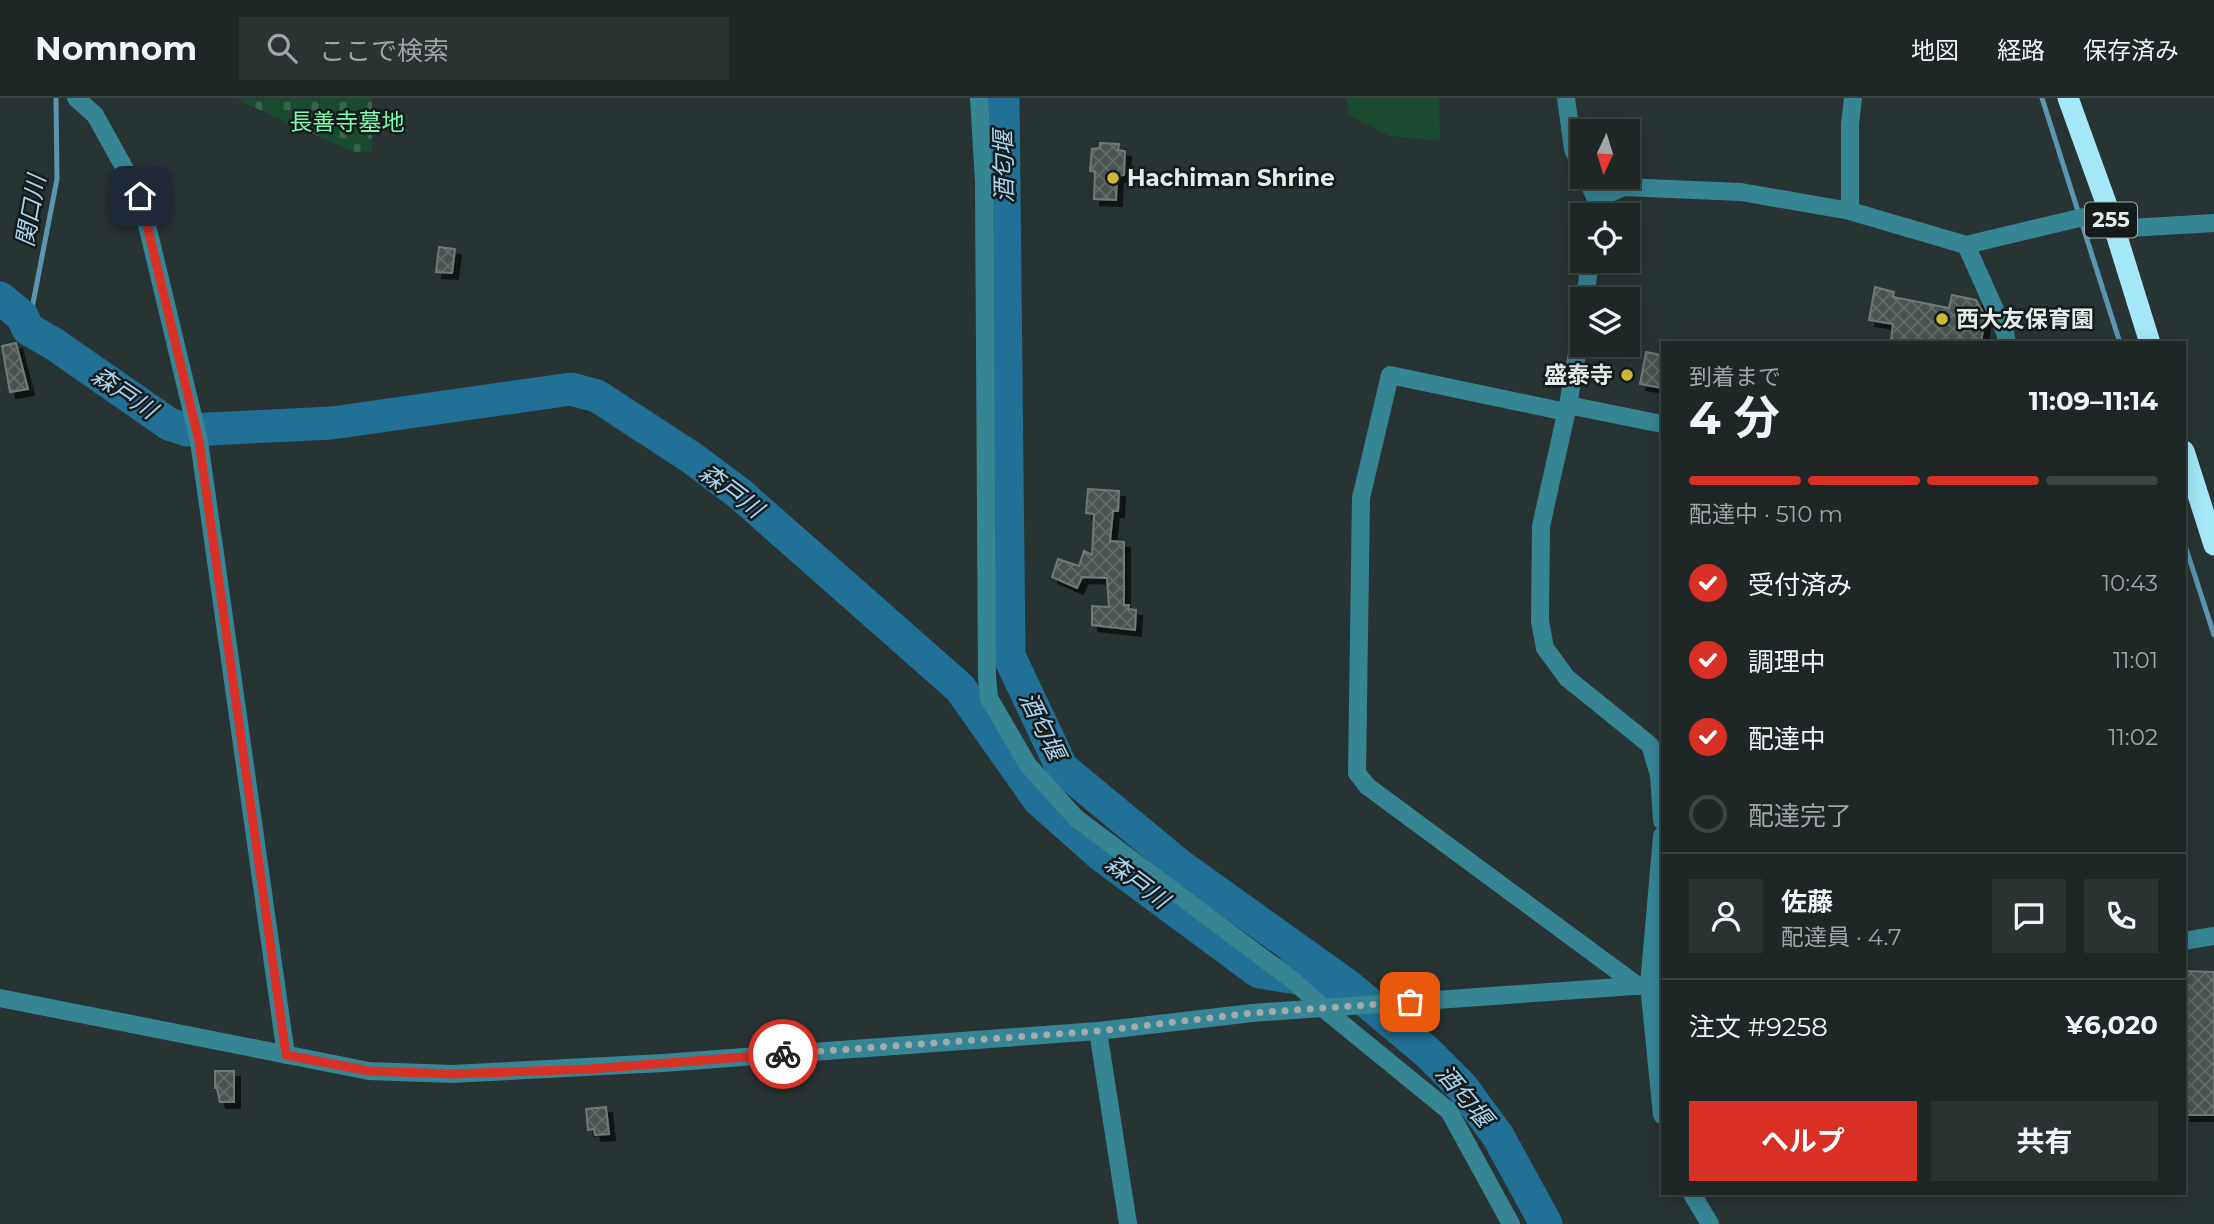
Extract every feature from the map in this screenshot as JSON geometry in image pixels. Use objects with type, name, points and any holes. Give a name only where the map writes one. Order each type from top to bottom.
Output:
[{"type":"highway","name":"255","points":[[2068,98],[2149,341]]},
{"type":"highway","points":[[2186,465],[2191,500],[2214,545]]},
{"type":"street","points":[[76,98],[94,116],[140,196],[196,431],[286,1055]]},
{"type":"street","points":[[979,98],[984,182],[986,677],[989,698],[1028,765],[1076,818],[1295,982],[1448,1111],[1511,1224]]},
{"type":"street","points":[[1566,98],[1570,127]]},
{"type":"street","points":[[1850,211],[1850,124],[1853,98]]},
{"type":"street","points":[[1601,203],[1623,187],[1741,192],[1850,211],[1966,245],[2111,220],[2214,223]]},
{"type":"street","points":[[1966,245],[2007,341]]},
{"type":"street","points":[[1576,357],[1541,526],[1540,621],[1545,648],[1567,678],[1650,745],[1659,775],[1661,806]]},
{"type":"street","points":[[1650,985],[1367,786],[1357,772],[1361,498],[1391,375],[1567,409],[1661,424]]},
{"type":"street","points":[[1661,848],[1650,985],[1661,1104]]},
{"type":"street","points":[[2186,941],[2214,936]]},
{"type":"street","points":[[0,998],[369,1071],[452,1074],[590,1069],[1098,1031],[1252,1013],[1650,985]]},
{"type":"street","points":[[1098,1031],[1128,1224]]},
{"type":"street","points":[[1693,1195],[1710,1224]]},
{"type":"green space","name":"長善寺墓地","points":[[372,98],[372,151],[354,152],[235,99]]},
{"type":"green space","points":[[1346,98],[1439,98],[1440,141],[1389,136],[1349,115]]},
{"type":"building","points":[[1100,143],[1119,144],[1118,150],[1125,151],[1124,175],[1117,176],[1116,200],[1094,199],[1095,172],[1090,171],[1092,149],[1100,148]]},
{"type":"building","points":[[439,247],[455,249],[452,273],[436,272]]},
{"type":"building","points":[[1875,287],[1894,292],[1893,297],[1949,308],[1952,295],[1976,300],[1985,316],[1981,341],[1896,341],[1891,340],[1893,324],[1869,320]]},
{"type":"building","points":[[16,343],[28,389],[10,392],[2,346]]},
{"type":"building","points":[[1646,352],[1661,355],[1661,388],[1640,384]]},
{"type":"building","points":[[1088,489],[1119,491],[1118,511],[1113,511],[1110,541],[1124,542],[1124,605],[1129,605],[1128,609],[1136,610],[1135,630],[1092,625],[1092,606],[1109,607],[1107,578],[1082,577],[1077,588],[1052,577],[1058,559],[1079,566],[1084,551],[1092,555],[1094,514],[1086,513]]},
{"type":"building","points":[[2186,971],[2214,972],[2214,1115],[2186,1115]]},
{"type":"building","points":[[215,1071],[234,1071],[234,1102],[220,1102],[215,1088]]},
{"type":"building","points":[[606,1107],[609,1134],[595,1135],[594,1129],[588,1130],[586,1109]]},
{"type":"waterway","name":"関口川","points":[[28,329],[57,179],[56,98]]},
{"type":"waterway","name":"酒匂堰","points":[[1003,98],[1009,656],[1062,768],[1179,865],[1348,986],[1427,1052],[1462,1087],[1498,1136],[1546,1224]]},
{"type":"waterway","points":[[2042,98],[2119,341]]},
{"type":"waterway","name":"森戸川","points":[[0,298],[22,316],[28,329],[169,424],[187,430],[332,423],[571,389],[597,396],[692,458],[740,494],[960,688],[1039,800],[1101,855],[1259,972],[1348,986]]},
{"type":"waterway","points":[[2186,548],[2214,635]]},
{"type":"way so far","points":[[783,1054],[1098,1031],[1252,1013],[1410,1002]]},
{"type":"place","name":"Hachiman Shrine","points":[[1113,178]]},
{"type":"place","name":"西大友保育園","points":[[1942,319]]},
{"type":"place","name":"盛泰寺","points":[[1627,375]]},
{"type":"route","points":[[140,196],[199,441],[286,1055],[369,1071],[452,1074],[590,1069],[783,1054]]}]
